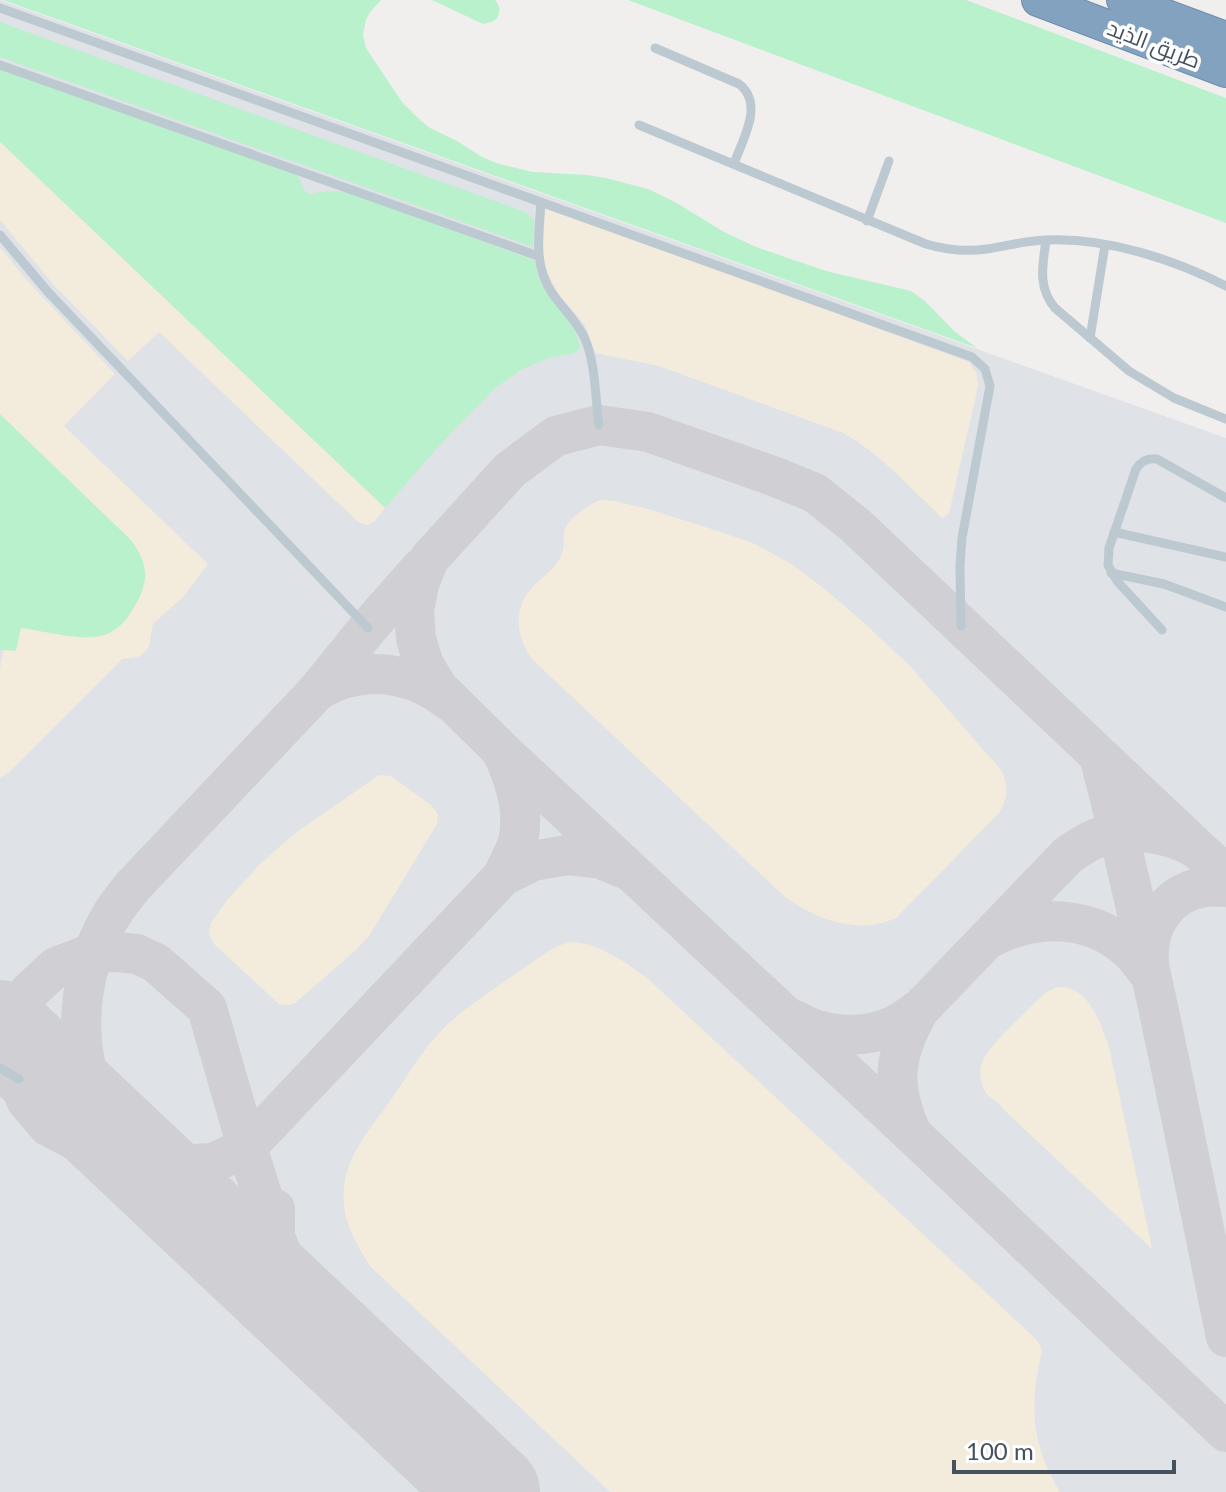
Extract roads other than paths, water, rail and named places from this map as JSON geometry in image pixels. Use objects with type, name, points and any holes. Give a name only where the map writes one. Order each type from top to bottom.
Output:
[{"type":"highway","name":"طريق الذيد","points":[[1038,0],[1226,71]]},
{"type":"highway","name":"طريق الذيد","points":[[1129,1],[1226,38]]},
{"type":"lane","points":[[0,8],[964,353],[979,362],[989,377],[990,396],[962,538],[961,626]]},
{"type":"lane","points":[[655,48],[739,84],[748,92],[752,110],[734,164]]},
{"type":"lane","points":[[0,65],[538,256]]},
{"type":"lane","points":[[639,125],[926,244],[953,250],[986,250],[1046,240],[1105,245],[1171,263],[1226,286]]},
{"type":"lane","points":[[867,221],[889,161]]},
{"type":"lane","points":[[541,202],[538,256],[548,285],[578,324],[587,344],[599,425]]},
{"type":"lane","points":[[0,235],[48,292],[368,628]]},
{"type":"lane","points":[[1046,240],[1042,282],[1046,296],[1055,308],[1109,356],[1151,385],[1226,419]]},
{"type":"lane","points":[[1090,338],[1105,245]]},
{"type":"lane","points":[[1162,630],[1111,573],[1107,556],[1136,469],[1148,459],[1157,459],[1226,498]]},
{"type":"lane","points":[[1114,532],[1226,557]]},
{"type":"lane","points":[[1111,573],[1164,584],[1226,607]]},
{"type":"lane","points":[[0,1068],[19,1079]]}]
